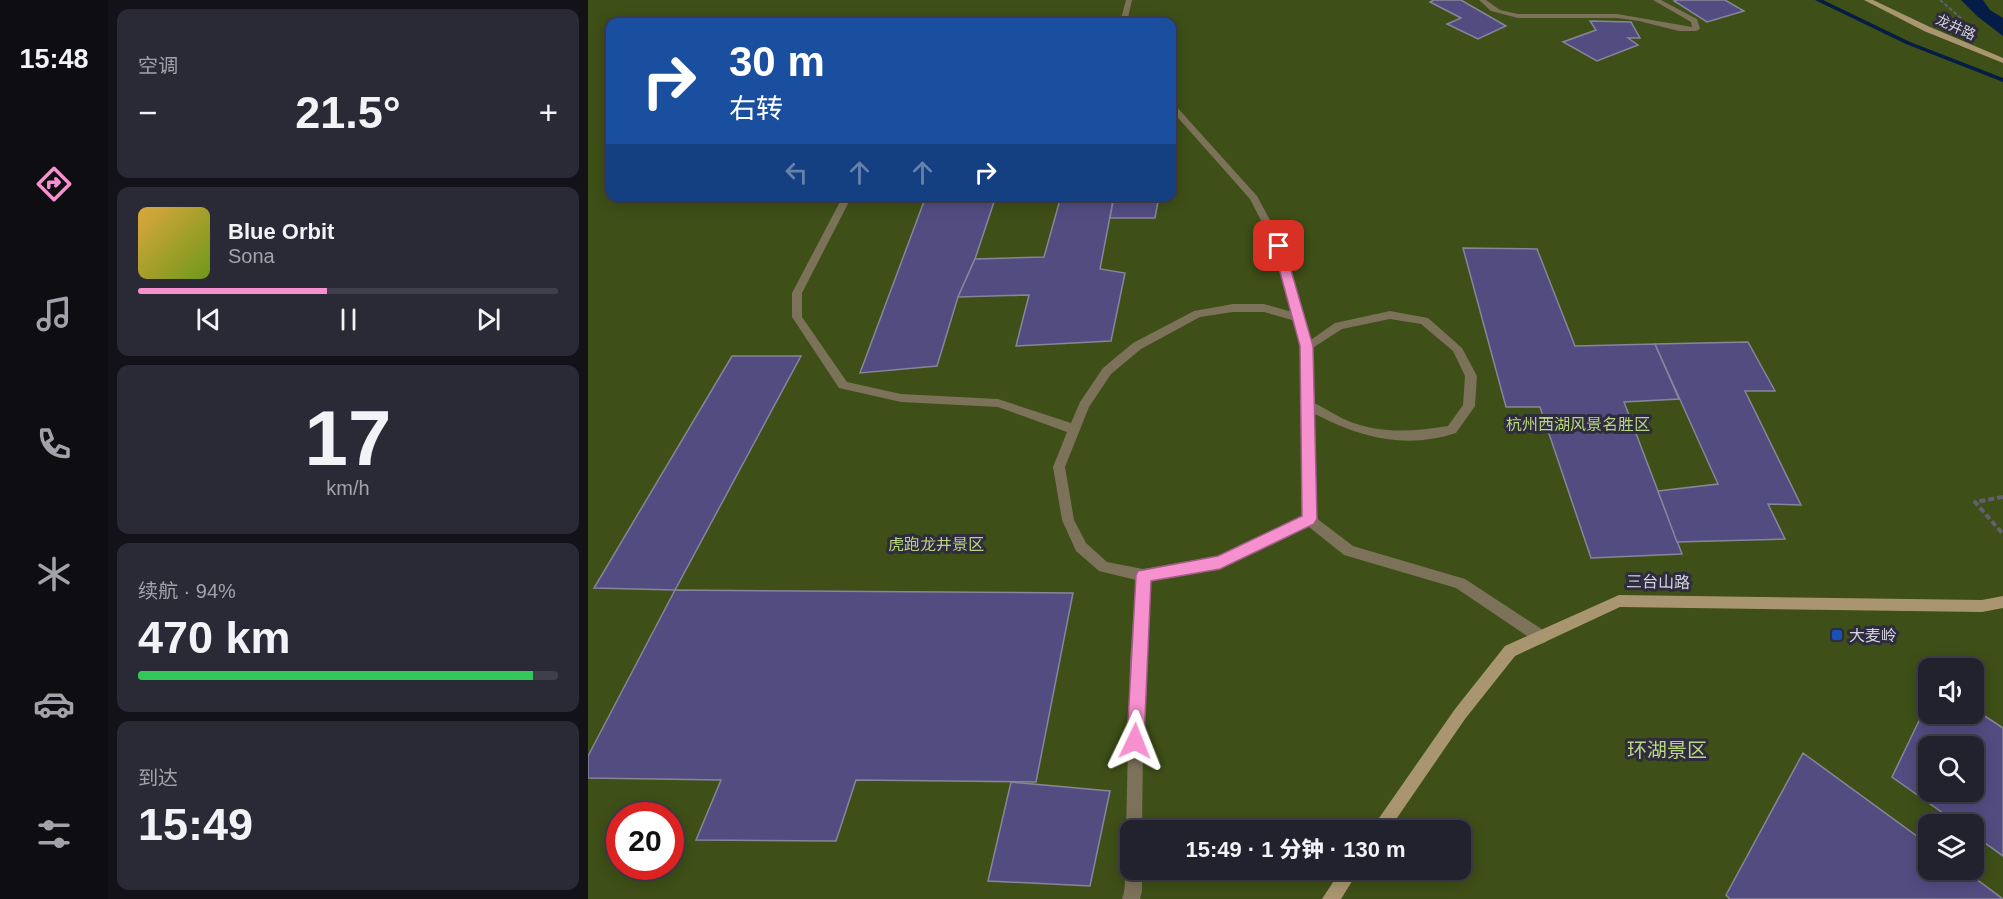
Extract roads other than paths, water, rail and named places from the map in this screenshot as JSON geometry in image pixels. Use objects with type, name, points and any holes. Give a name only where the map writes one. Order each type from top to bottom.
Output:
[{"type":"street","points":[[1124,18],[1129,0]]},
{"type":"street","points":[[1482,0],[1485,5],[1500,14],[1629,17],[1650,20],[1669,27],[1696,28],[1694,21],[1656,0]]},
{"type":"street","name":"龙井路","points":[[1867,0],[1927,29],[2003,61]]},
{"type":"street","points":[[1176,112],[1254,198],[1279,246],[1306,346],[1309,519]]},
{"type":"street","points":[[845,201],[797,293],[797,317],[843,385],[901,398],[998,403],[1073,429]]},
{"type":"street","points":[[1299,318],[1264,308],[1233,308],[1198,314],[1137,346],[1107,371],[1084,405],[1059,467],[1068,520],[1081,547],[1104,567],[1143,575],[1220,562],[1309,519]]},
{"type":"street","points":[[1306,346],[1338,326],[1390,315],[1424,321],[1457,348],[1471,376],[1469,406],[1452,430],[1416,437],[1380,434],[1350,427],[1308,405]]},
{"type":"street","points":[[1309,519],[1349,551],[1460,583],[1541,637]]},
{"type":"street","points":[[1134,820],[1137,661],[1143,575]]},
{"type":"street","name":"三台山路","points":[[1386,820],[1460,714],[1510,651],[1619,601],[1982,606],[2003,602]]},
{"type":"street","points":[[1131,899],[1134,880]]},
{"type":"street","points":[[1331,899],[1344,880]]},
{"type":"water","points":[[1961,0],[1983,0],[1990,10],[2003,18],[2003,36],[1977,16]]},
{"type":"waterway","points":[[1818,0],[1908,43],[2003,80]]},
{"type":"place","name":"大麦岭","points":[[1837,635]]},
{"type":"park label","name":"杭州西湖风景名胜区","points":[[1578,424]]},
{"type":"park label","name":"虎跑龙井景区","points":[[936,544]]},
{"type":"park label","name":"环湖景区","points":[[1667,750]]}]
